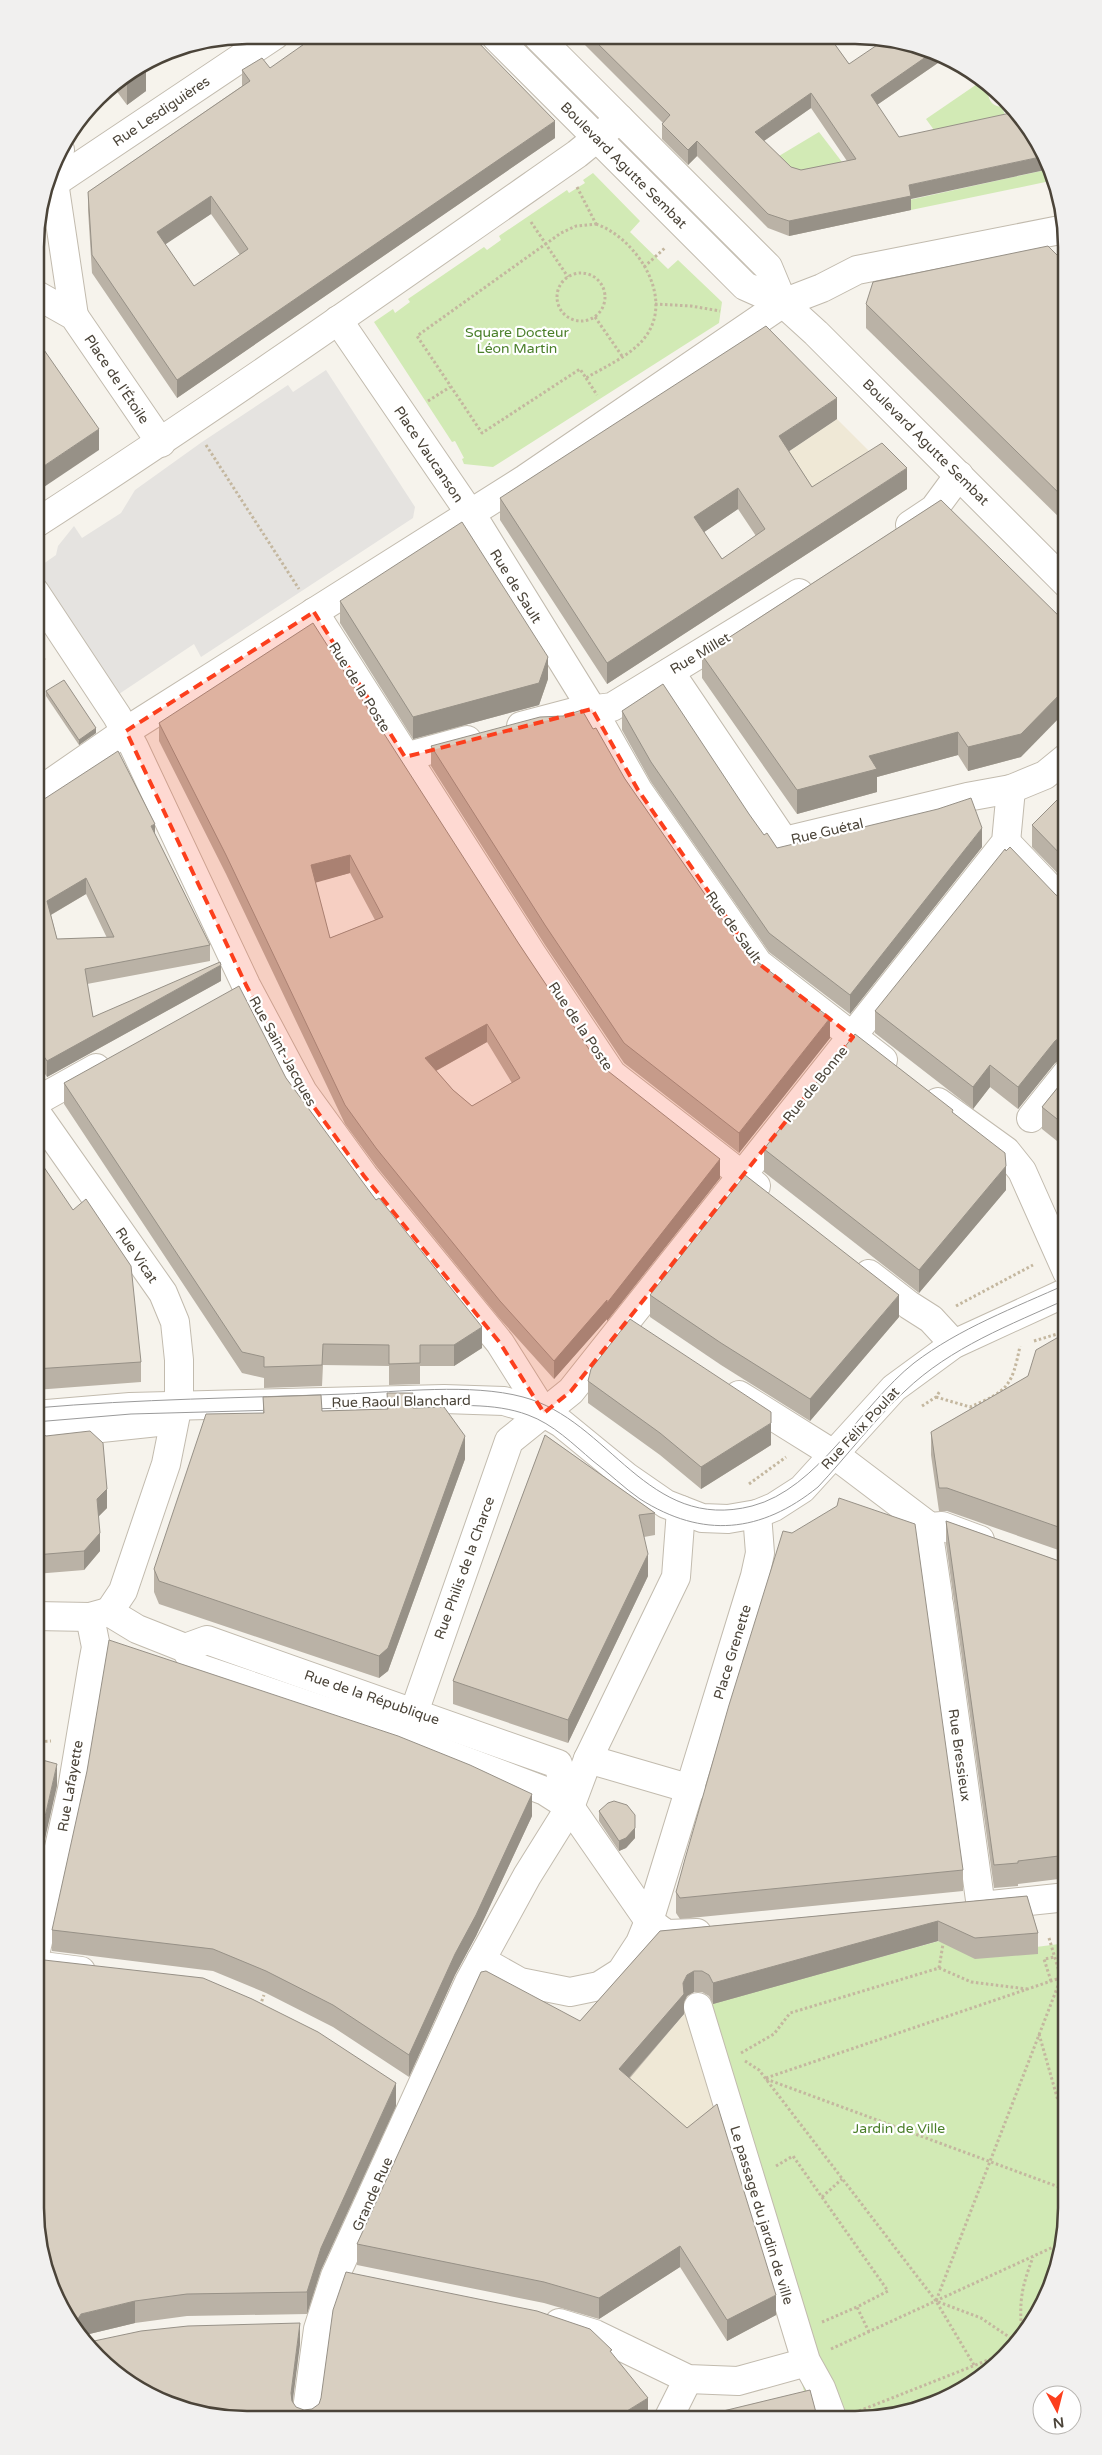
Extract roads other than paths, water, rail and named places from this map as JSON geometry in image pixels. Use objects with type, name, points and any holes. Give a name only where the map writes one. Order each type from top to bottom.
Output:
[{"type":"street","name":"Rue Lesdiguières","points":[[54,183],[262,44]]},
{"type":"street","name":"Boulevard Agutte Sembat","points":[[504,44],[745,286],[783,303],[1058,575]]},
{"type":"street","name":"Boulevard Agutte Sembat","points":[[545,44],[768,267],[783,303]]},
{"type":"street","points":[[44,518],[161,443],[597,138],[620,119]]},
{"type":"street","name":"Place de l'Étoile","points":[[52,191],[74,316],[161,443]]},
{"type":"street","points":[[470,514],[525,479],[783,303],[822,288],[857,270],[1058,230]]},
{"type":"street","name":"Place de l'Étoile","points":[[44,299],[74,316]]},
{"type":"street","name":"Place Vaucanson","points":[[44,788],[308,602],[470,514],[338,320]]},
{"type":"street","points":[[892,536],[934,509],[959,475]]},
{"type":"street","name":"Rue de Sault","points":[[470,514],[592,710],[638,790],[758,963],[908,1079],[1006,1151],[1022,1171],[1058,1252]]},
{"type":"street","name":"Rue Millet","points":[[405,757],[574,712],[612,707],[824,578]]},
{"type":"street","name":"Rue de la Poste","points":[[308,602],[405,757],[612,1074],[772,1199]]},
{"type":"street","points":[[44,606],[126,731]]},
{"type":"street","name":"Rue Guétal","points":[[670,672],[784,841],[1011,789]]},
{"type":"street","name":"Rue Saint-Jacques","points":[[126,731],[246,985],[303,1092],[364,1176],[496,1338],[544,1413]]},
{"type":"street","points":[[1058,764],[1045,775],[1011,789],[1006,842],[1058,897]]},
{"type":"street","name":"Rue de Bonne","points":[[544,1413],[570,1391],[1006,842]]},
{"type":"street","points":[[220,999],[246,985]]},
{"type":"street","points":[[44,1097],[119,1056]]},
{"type":"street","points":[[1031,1118],[1058,1084]]},
{"type":"street","name":"Rue Vicat","points":[[44,1124],[163,1293],[175,1322],[179,1360],[176,1413]]},
{"type":"street","points":[[848,1258],[909,1305],[931,1319],[954,1344]]},
{"type":"street","name":"Rue Félix Poulat","points":[[691,1514],[728,1519],[757,1514],[774,1507],[802,1489],[835,1455],[894,1388],[954,1344],[1058,1296]]},
{"type":"street","points":[[627,1320],[650,1336]]},
{"type":"street","points":[[720,1384],[835,1455],[930,1527],[942,1526],[1004,1548]]},
{"type":"street","name":"Rue Raoul Blanchard","points":[[44,1434],[176,1413],[444,1398],[504,1401],[544,1413],[565,1426],[627,1478],[666,1504],[691,1514]]},
{"type":"street","name":"Rue Raoul Blanchard","points":[[44,1414],[130,1407],[176,1413]]},
{"type":"street","points":[[99,1614],[124,1592],[166,1464],[176,1413]]},
{"type":"street","name":"Rue Philis de la Charce","points":[[405,1738],[509,1441],[544,1413]]},
{"type":"street","points":[[475,1971],[527,1876],[570,1808],[588,1759],[676,1577],[691,1514]]},
{"type":"street","name":"Place Grenette","points":[[475,1971],[570,1992],[599,1986],[622,1972],[640,1943],[649,1921],[691,1789],[757,1568],[760,1553],[757,1514]]},
{"type":"street","name":"Rue Bressieux","points":[[930,1527],[928,1535],[939,1600],[981,1906]]},
{"type":"street","points":[[44,1616],[99,1614],[185,1648]]},
{"type":"street","name":"Rue Lafayette","points":[[44,1915],[72,1789],[96,1648],[99,1614]]},
{"type":"street","name":"Rue de la République","points":[[207,1640],[413,1711],[558,1764],[570,1808],[545,1791],[405,1738],[196,1668],[185,1648],[207,1640]]},
{"type":"street","points":[[588,1759],[691,1789]]},
{"type":"street","points":[[570,1808],[649,1921],[666,1934],[679,1935],[717,1931]]},
{"type":"street","points":[[953,1909],[1058,1898]]},
{"type":"street","points":[[44,1966],[102,1973]]},
{"type":"street","name":"Grande Rue","points":[[307,2411],[318,2329],[335,2276],[406,2093],[475,1971]]},
{"type":"street","name":"Le passage du jardin de ville","points":[[698,2008],[801,2363],[841,2411]]},
{"type":"street","points":[[335,2276],[363,2282]]},
{"type":"street","points":[[532,2316],[595,2334],[688,2379],[738,2381],[801,2363]]},
{"type":"street","points":[[291,2329],[318,2329]]},
{"type":"street","points":[[672,2411],[688,2379]]},
{"type":"tram line","points":[[44,1407],[152,1401],[458,1389],[503,1393],[523,1397],[554,1409],[581,1428],[656,1489],[684,1504],[716,1510],[752,1506],[776,1497],[798,1482],[838,1444],[876,1401],[914,1363],[950,1339],[988,1319],[1058,1288]]},
{"type":"tram line","points":[[310,1409],[458,1405],[487,1406],[515,1411],[537,1419],[554,1429],[634,1495],[663,1512],[709,1525],[753,1522],[775,1514],[797,1502],[818,1487],[871,1426],[923,1375],[961,1349],[1058,1303]]},
{"type":"tram line","points":[[44,1421],[131,1414],[277,1410]]},
{"type":"park label","name":"Square Docteur Léon Martin","points":[[517,340]]},
{"type":"park label","name":"Jardin de Ville","points":[[899,2128]]}]
